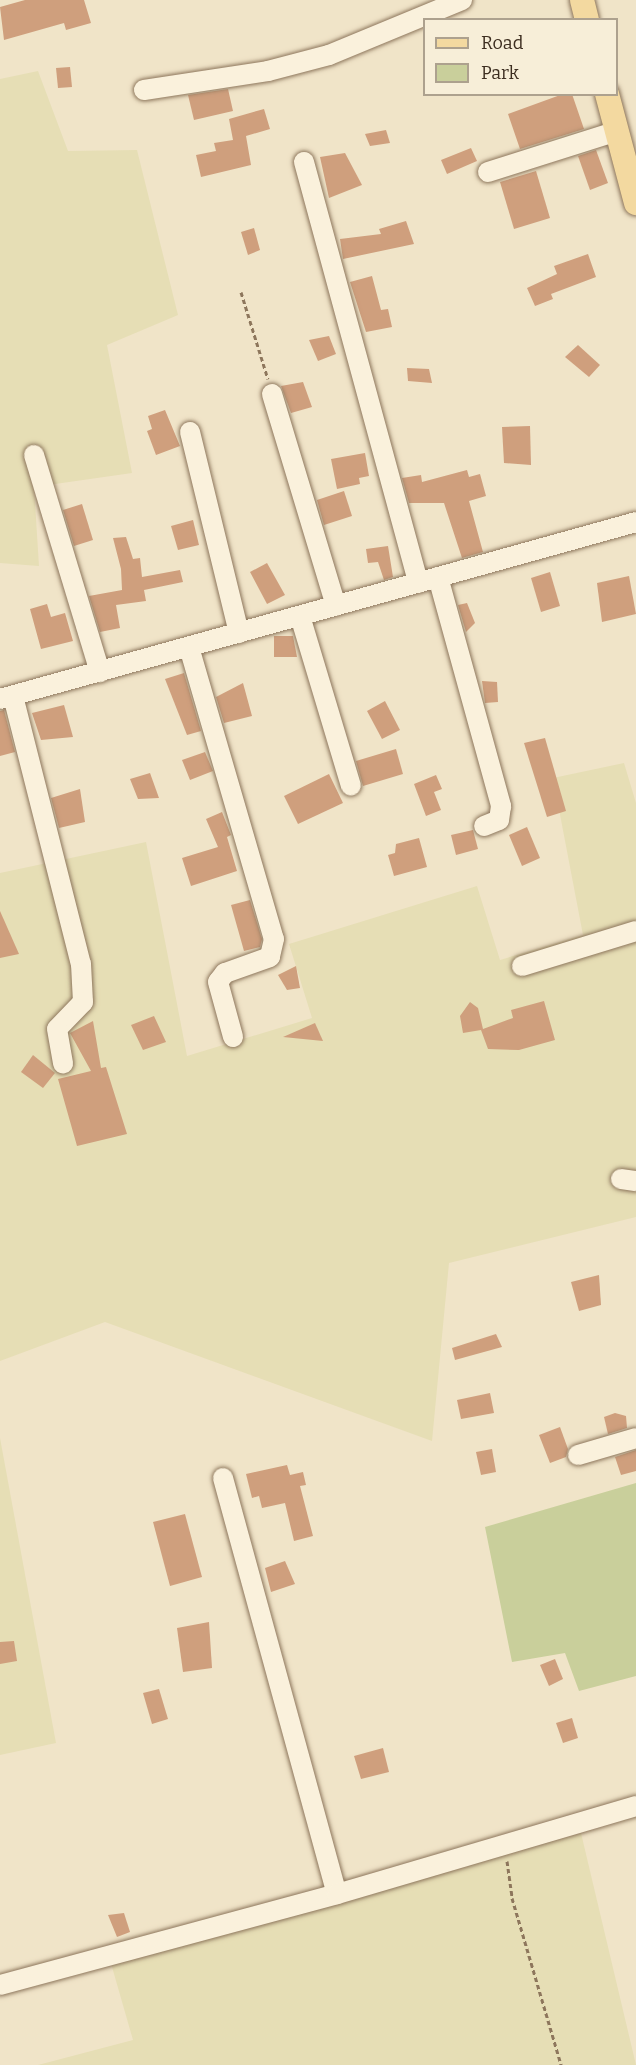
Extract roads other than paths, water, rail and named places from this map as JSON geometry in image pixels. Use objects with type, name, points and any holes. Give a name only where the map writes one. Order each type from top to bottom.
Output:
[{"type":"main road","points":[[582,0],[586,18]]},
{"type":"main road","points":[[608,96],[636,202]]},
{"type":"street","points":[[144,90],[268,71],[329,55],[462,0]]},
{"type":"street","points":[[488,172],[617,131]]},
{"type":"street","points":[[304,162],[418,583]]},
{"type":"street","points":[[272,394],[336,606]]},
{"type":"street","points":[[190,432],[239,633]]},
{"type":"street","points":[[34,455],[100,672]]},
{"type":"street","points":[[63,1063],[57,1029],[82,1002],[81,964],[7,698],[636,522]]},
{"type":"street","points":[[438,577],[501,806],[499,820],[484,826]]},
{"type":"street","points":[[300,616],[351,786]]},
{"type":"street","points":[[189,647],[274,939],[270,957],[225,973],[218,982],[232,1037]]},
{"type":"street","points":[[522,966],[636,931]]},
{"type":"street","points":[[578,1455],[636,1438]]},
{"type":"street","points":[[223,1478],[337,1894]]},
{"type":"street","points":[[0,1985],[337,1894],[636,1806]]}]
